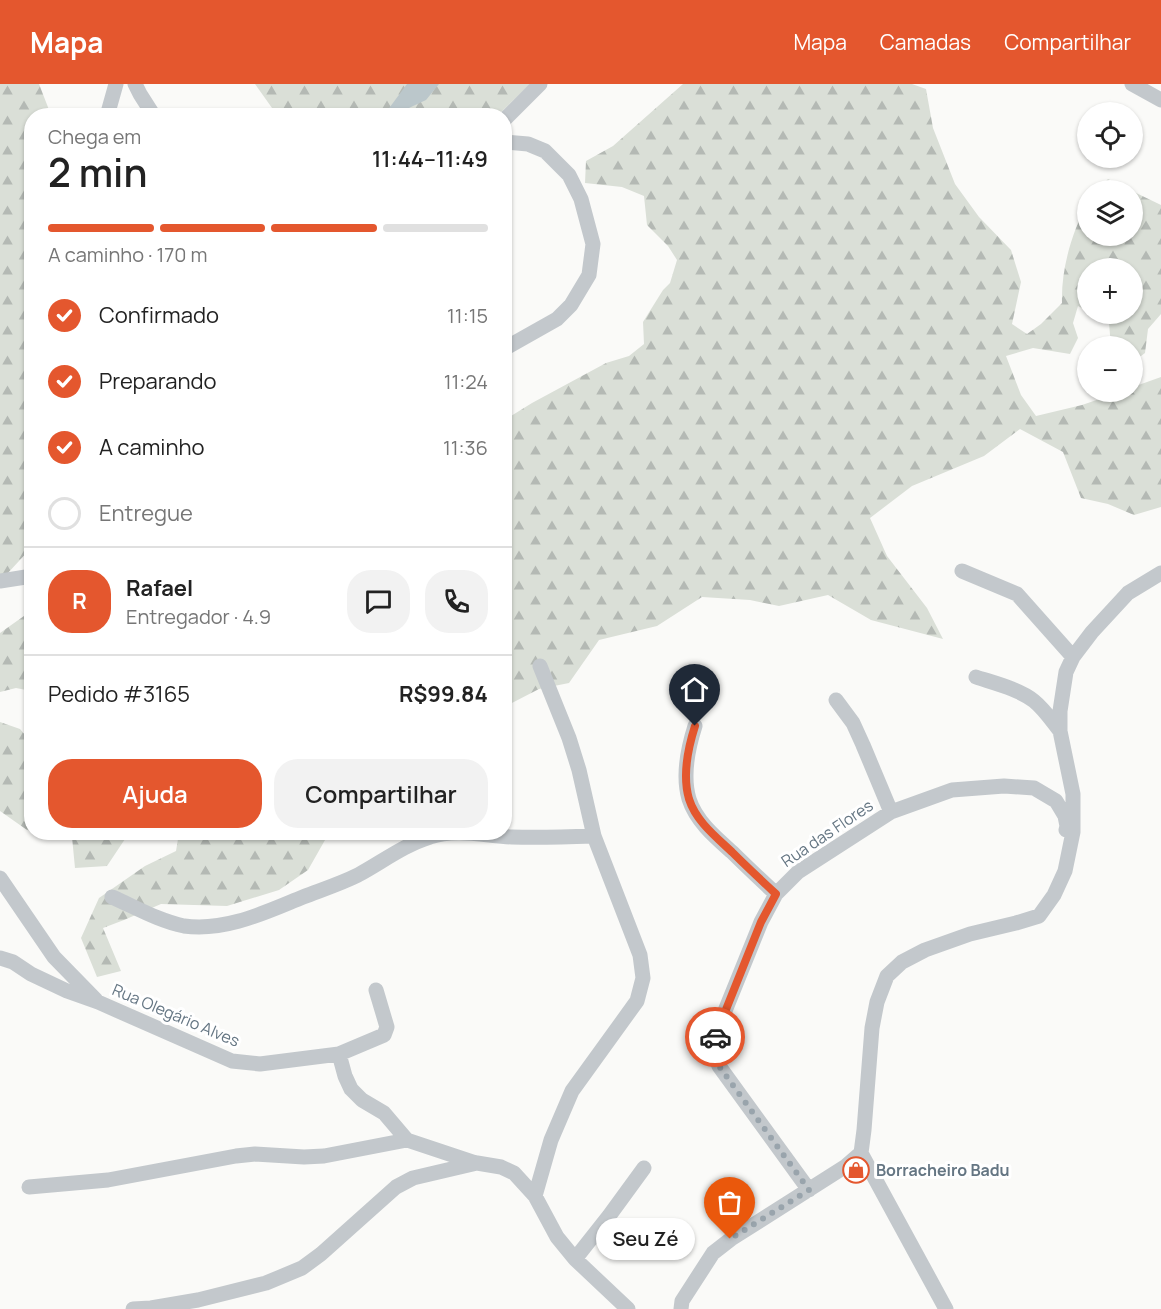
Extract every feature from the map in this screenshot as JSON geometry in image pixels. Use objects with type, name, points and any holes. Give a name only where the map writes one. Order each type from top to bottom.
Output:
[{"type":"street","points":[[109,108],[116,84]]},
{"type":"street","points":[[135,84],[149,108]]},
{"type":"street","points":[[512,110],[540,84]]},
{"type":"street","points":[[1132,84],[1161,100]]},
{"type":"street","points":[[512,143],[528,144],[545,151],[569,175],[581,199],[593,244],[589,275],[571,305],[557,319],[512,344]]},
{"type":"street","points":[[962,571],[1017,594],[1073,657]]},
{"type":"street","points":[[946,1309],[861,1153],[872,1028],[877,1002],[887,976],[902,962],[925,950],[970,934],[1039,916],[1054,895],[1065,871],[1073,832],[1073,794],[1060,731],[1060,711],[1066,672],[1073,657],[1092,632],[1128,593],[1161,573]]},
{"type":"street","points":[[0,581],[24,577]]},
{"type":"street","points":[[535,1196],[551,1140],[572,1091],[637,1000],[643,978],[640,955],[594,836],[569,738],[540,666]]},
{"type":"street","points":[[976,676],[1031,698],[1060,731]]},
{"type":"street","points":[[836,700],[853,723],[891,812]]},
{"type":"street","points":[[695,726],[688,747],[686,774],[688,797],[695,814],[707,829],[776,894]]},
{"type":"street","name":"Rua das Flores","points":[[809,1190],[719,1066],[712,1043],[761,922],[776,894],[798,872],[891,812],[952,790],[1004,786],[1034,788],[1056,801],[1065,816],[1067,826],[1054,895]]},
{"type":"street","points":[[512,837],[594,836]]},
{"type":"street","points":[[112,897],[161,919],[183,926],[203,927],[224,924],[255,916],[357,875],[398,851],[423,840]]},
{"type":"street","points":[[0,878],[54,957],[98,1002]]},
{"type":"street","name":"Rua Olegário Alves","points":[[0,958],[13,962],[31,974],[67,991],[98,1002],[232,1061],[260,1064],[339,1054],[384,1035],[387,1027],[376,990]]},
{"type":"street","points":[[339,1054],[351,1089],[362,1100],[384,1113],[406,1140]]},
{"type":"street","points":[[29,1187],[108,1180],[255,1154],[324,1156],[406,1140],[477,1164],[501,1167],[514,1173],[535,1196],[557,1237],[574,1259],[628,1309]]},
{"type":"street","points":[[681,1309],[682,1301],[713,1253],[730,1239],[846,1166],[861,1153]]},
{"type":"street","points":[[133,1309],[198,1300],[266,1283],[302,1268],[396,1187],[413,1178],[477,1164]]},
{"type":"street","points":[[574,1259],[644,1168]]},
{"type":"green space","points":[[0,84],[39,84],[48,108],[24,108],[24,556],[7,574],[0,574]]},
{"type":"green space","points":[[255,84],[530,84],[505,108],[272,108]]},
{"type":"green space","points":[[683,84],[912,84],[926,89],[933,128],[955,184],[979,217],[1011,250],[1021,282],[1012,324],[1027,334],[1062,303],[1063,277],[1068,251],[1077,226],[1077,246],[1143,246],[1143,196],[1161,205],[1161,314],[1148,329],[1145,353],[1143,354],[1143,336],[1110,336],[1109,324],[1143,324],[1143,258],[1077,258],[1077,309],[1073,323],[1077,336],[1070,354],[1033,348],[1006,356],[1021,395],[1036,416],[1091,402],[1143,402],[1143,383],[1161,377],[1161,507],[1134,515],[1108,504],[1081,498],[1063,452],[1020,429],[984,456],[912,486],[870,518],[887,556],[927,608],[943,639],[871,620],[828,595],[779,606],[750,600],[702,597],[657,626],[599,640],[569,683],[539,689],[512,703],[512,415],[606,363],[629,356],[644,344],[643,322],[670,283],[677,260],[668,246],[647,225],[644,196],[622,187],[585,183],[586,161],[613,146]]},
{"type":"green space","points":[[24,616],[24,690],[16,688],[0,692],[0,633]]},
{"type":"green space","points":[[0,722],[20,729],[24,734],[24,828],[0,811]]},
{"type":"green space","points":[[72,840],[124,840],[107,866],[75,868]]},
{"type":"green space","points":[[178,840],[325,840],[308,870],[279,890],[227,906],[161,904],[103,928],[121,971],[97,977],[81,938],[99,898],[145,866],[176,851]]},
{"type":"shaded area","points":[[407,84],[439,84],[426,100],[409,108],[389,108]]},
{"type":"way so far","points":[[715,1037],[712,1043],[719,1066],[809,1190],[730,1239]]},
{"type":"place","name":"Borracheiro Badu","points":[[856,1170]]},
{"type":"place","name":"Seu Zé","points":[[730,1239]]},
{"type":"route","points":[[695,726],[688,747],[686,774],[688,797],[695,814],[707,829],[776,894],[761,922],[715,1037]]}]
